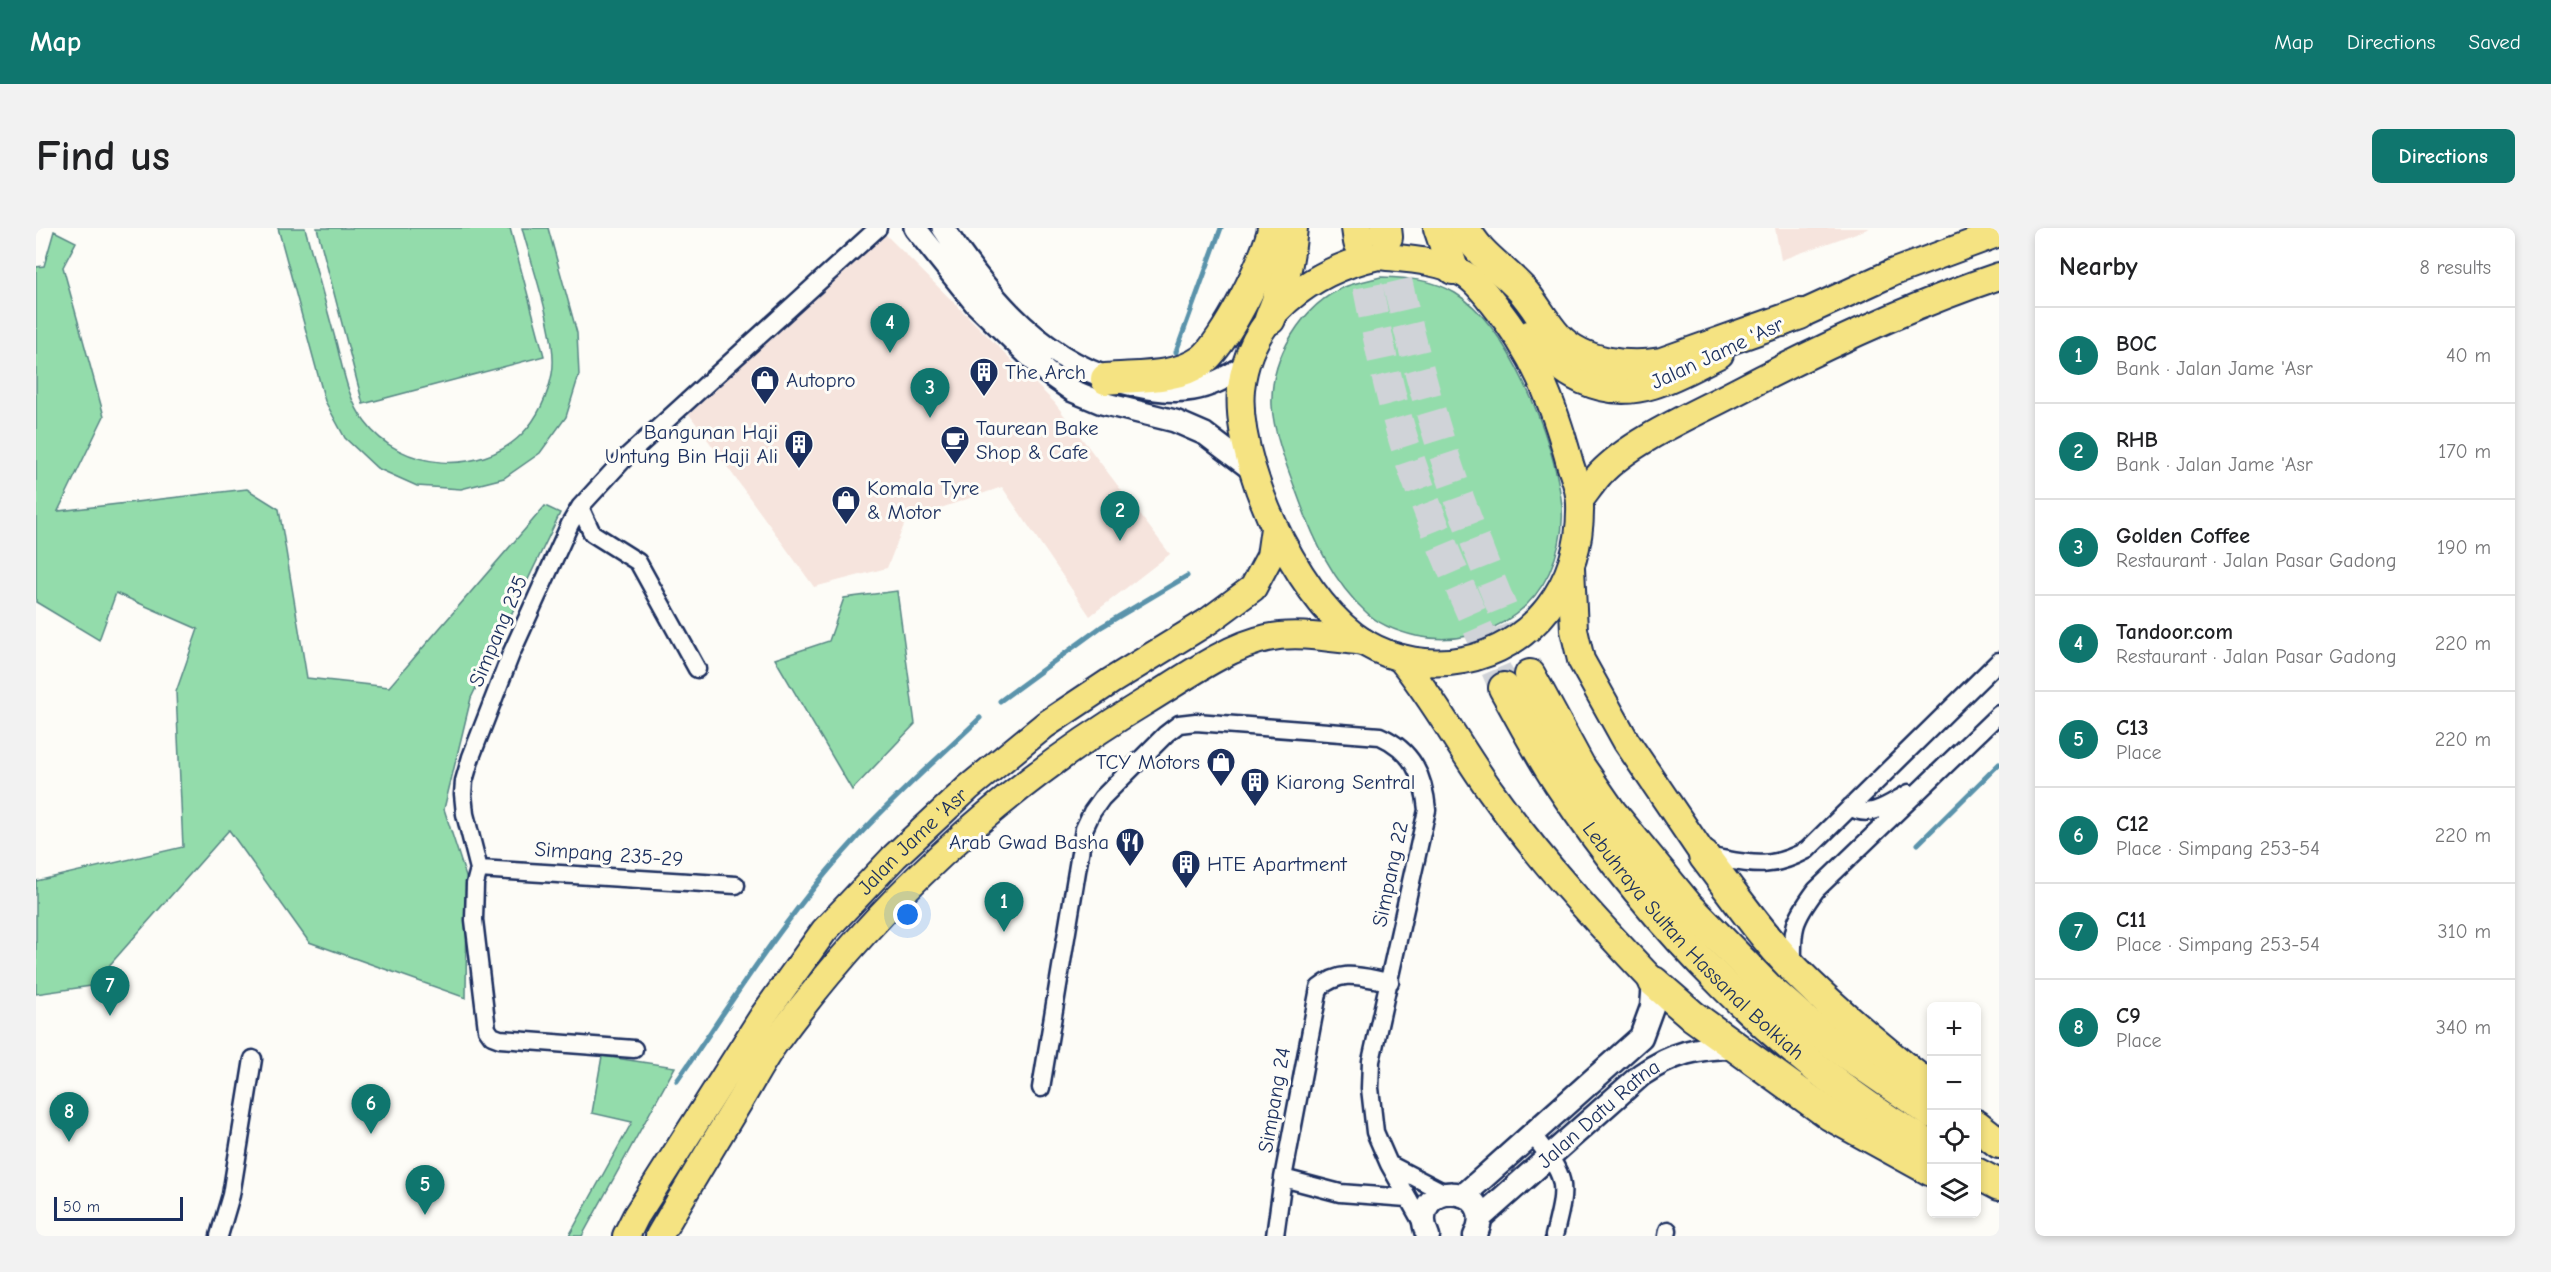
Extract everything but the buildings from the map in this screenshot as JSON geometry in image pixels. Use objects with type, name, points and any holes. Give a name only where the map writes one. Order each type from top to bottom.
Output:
[{"type":"highway","points":[[1106,379],[1163,374],[1202,361],[1214,349],[1258,273],[1266,255],[1273,228]]},
{"type":"highway","points":[[1270,320],[1281,294],[1289,261],[1292,228]]},
{"type":"highway","points":[[1439,228],[1460,272]]},
{"type":"highway","points":[[1465,228],[1474,245],[1521,289],[1559,339],[1574,350],[1620,365],[1643,366],[1662,363],[1800,314]]},
{"type":"highway","name":"Lebuhraya Sultan Hassanal Bolkiah","points":[[1927,1144],[1866,1104],[1785,1040],[1725,984],[1667,924],[1587,825],[1557,781],[1517,682],[1611,812],[1688,906],[1770,990],[1806,1022],[1854,1060],[1928,1110]]},
{"type":"highway","points":[[1704,856],[1746,912],[1793,967],[1854,1026],[1927,1085]]},
{"type":"highway","points":[[1654,982],[1693,1016],[1830,1114],[1927,1168]]},
{"type":"highway","points":[[1981,1128],[1999,1143]]},
{"type":"highway","points":[[1981,1142],[1999,1153]]},
{"type":"highway","points":[[1981,1175],[1999,1185]]},
{"type":"highway","points":[[1981,1193],[1999,1200]]},
{"type":"main road","name":"Jalan Jame 'Asr","points":[[1364,642],[1336,618],[1312,591],[1274,528],[1255,472],[1241,415],[1241,389],[1246,365],[1256,341],[1286,300],[1305,285],[1324,273],[1350,262],[1378,256],[1405,259],[1482,278],[1495,289],[1536,344],[1568,373],[1591,385],[1616,390],[1634,390],[1671,378],[1800,314],[1894,272],[1998,233]]},
{"type":"main road","points":[[1364,642],[1400,658],[1431,663],[1462,662],[1485,655],[1510,643],[1532,627],[1549,608],[1571,568],[1579,534],[1580,500],[1562,432],[1544,381],[1501,313],[1460,272]]},
{"type":"main road","name":"Jalan Jame 'Asr","points":[[1580,500],[1601,473],[1630,451],[1664,430],[1842,339],[1999,276]]},
{"type":"main road","name":"Jalan Jame 'Asr","points":[[626,1236],[763,1016],[824,931],[895,856],[968,788],[1045,726],[1111,681],[1207,622],[1253,588],[1270,556],[1274,528]]},
{"type":"main road","points":[[1571,568],[1574,630],[1581,660],[1626,741],[1704,856]]},
{"type":"main road","name":"Jalan Jame 'Asr","points":[[658,1236],[773,1046],[849,950],[916,878],[986,814],[1064,755],[1131,710],[1237,648],[1268,638],[1294,635],[1364,642]]},
{"type":"main road","points":[[1400,658],[1419,681],[1490,790],[1535,850],[1594,919],[1654,982]]},
{"type":"main road","name":"Jalan Datu Ratna","points":[[1426,1232],[1425,1210],[1437,1197],[1454,1194],[1533,1134],[1641,1037],[1653,1007],[1654,982]]},
{"type":"main road","name":"Jalan Datu Ratna","points":[[1477,1227],[1549,1155],[1641,1075],[1661,1061],[1709,1047],[1736,1047]]},
{"type":"main road","points":[[1454,1194],[1472,1200],[1477,1227]]},
{"type":"street","name":"Simpang 235","points":[[634,1049],[500,1039],[492,1036],[484,1018],[474,920],[475,884],[479,869],[463,794],[471,757],[511,654],[570,524],[580,507],[624,459],[878,228]]},
{"type":"street","points":[[915,228],[975,303],[1046,372],[1073,391],[1102,403],[1175,421],[1205,434],[1255,472]]},
{"type":"street","points":[[944,228],[977,276],[1036,339],[1064,360],[1106,379],[1146,388],[1190,390],[1223,380],[1246,365]]},
{"type":"street","points":[[580,507],[592,533],[638,562],[697,669]]},
{"type":"street","points":[[1704,856],[1758,865],[1786,861],[1807,850],[1999,661]]},
{"type":"street","points":[[1793,967],[1792,938],[1798,913],[1816,890],[1999,714]]},
{"type":"street","name":"Simpang 22","points":[[1041,1088],[1084,829],[1102,798],[1179,724],[1196,722],[1380,736],[1396,743],[1409,756],[1425,790],[1427,810],[1371,1061],[1370,1088],[1375,1132],[1389,1164],[1426,1232]]},
{"type":"street","points":[[1851,807],[1860,813],[1870,813],[1926,784]]},
{"type":"street","name":"Simpang 235-29","points":[[479,869],[736,885]]},
{"type":"street","name":"Simpang 24","points":[[1390,982],[1347,975],[1331,978],[1319,988],[1283,1178],[1340,1193],[1407,1198]]},
{"type":"street","points":[[219,1236],[231,1195],[253,1059]]},
{"type":"street","points":[[1533,1134],[1556,1166],[1564,1187],[1554,1236]]},
{"type":"street","points":[[1389,1164],[1454,1194]]},
{"type":"street","points":[[1275,1236],[1283,1178]]},
{"type":"shaded area","points":[[1775,228],[1870,228],[1781,260]]},
{"type":"shaded area","points":[[883,232],[1054,402],[1170,554],[1090,616],[1002,487],[906,520],[887,568],[814,587],[689,414]]},
{"type":"green space","points":[[278,228],[305,228],[347,384],[354,404],[365,422],[380,438],[399,450],[419,458],[441,462],[463,462],[485,457],[505,448],[522,434],[542,406],[548,390],[552,374],[552,342],[522,228],[548,228],[577,333],[579,375],[566,417],[540,453],[504,478],[461,489],[417,486],[377,468],[345,438],[325,401]]},
{"type":"green space","points":[[317,228],[510,228],[544,356],[363,404]]},
{"type":"green space","points":[[54,231],[76,242],[63,267],[104,416],[58,511],[247,489],[279,509],[307,678],[389,687],[545,506],[560,513],[471,698],[444,809],[467,880],[466,998],[309,942],[229,830],[91,986],[36,994],[36,881],[183,847],[176,692],[198,629],[116,593],[99,640],[36,602],[36,267],[44,266]]},
{"type":"green space","points":[[1381,277],[1428,282],[1446,288],[1475,309],[1493,330],[1510,356],[1525,385],[1549,445],[1561,498],[1562,527],[1559,546],[1549,573],[1539,591],[1526,605],[1510,618],[1475,634],[1436,639],[1416,636],[1377,621],[1366,612],[1334,574],[1318,545],[1278,440],[1273,416],[1273,387],[1283,352],[1292,335],[1303,319],[1331,294],[1351,285]]},
{"type":"green space","points":[[897,591],[915,724],[852,790],[775,659],[829,641],[844,598]]},
{"type":"green space","points":[[602,1056],[675,1067],[582,1236],[569,1236],[632,1122],[592,1113]]},
{"type":"waterway","points":[[1176,352],[1221,228]]},
{"type":"waterway","points":[[1000,701],[1101,627],[1187,576]]},
{"type":"waterway","points":[[677,1081],[761,958],[828,870],[883,810],[980,718]]},
{"type":"waterway","points":[[1918,844],[1999,764]]},
{"type":"tunnel","points":[[1387,237],[1418,367],[1441,445],[1494,589],[1530,675]]},
{"type":"tunnel","points":[[1359,242],[1386,373],[1407,451],[1440,541],[1504,688]]},
{"type":"place","name":"Tandoor.com","points":[[890,353]]},
{"type":"place","name":"The Arch","points":[[984,398]]},
{"type":"place","name":"Autopro","points":[[765,406]]},
{"type":"place","name":"Golden Coffee","points":[[930,418]]},
{"type":"place","name":"Taurean Bake Shop & Cafe","points":[[955,466]]},
{"type":"place","name":"Bangunan Haji Untung Bin Haji Ali","points":[[799,470]]},
{"type":"place","name":"Komala Tyre & Motor","points":[[846,526]]},
{"type":"place","name":"RHB","points":[[1120,541]]},
{"type":"place","name":"TCY Motors","points":[[1221,788]]},
{"type":"place","name":"Kiarong Sentral","points":[[1255,808]]},
{"type":"place","name":"Arab Gwad Basha","points":[[1130,868]]},
{"type":"place","name":"HTE Apartment","points":[[1186,890]]},
{"type":"place","name":"BOC","points":[[1004,932]]},
{"type":"place","name":"C11","points":[[110,1016]]},
{"type":"place","name":"C12","points":[[371,1134]]},
{"type":"place","name":"C9","points":[[69,1142]]},
{"type":"place","name":"C13","points":[[425,1215]]}]
